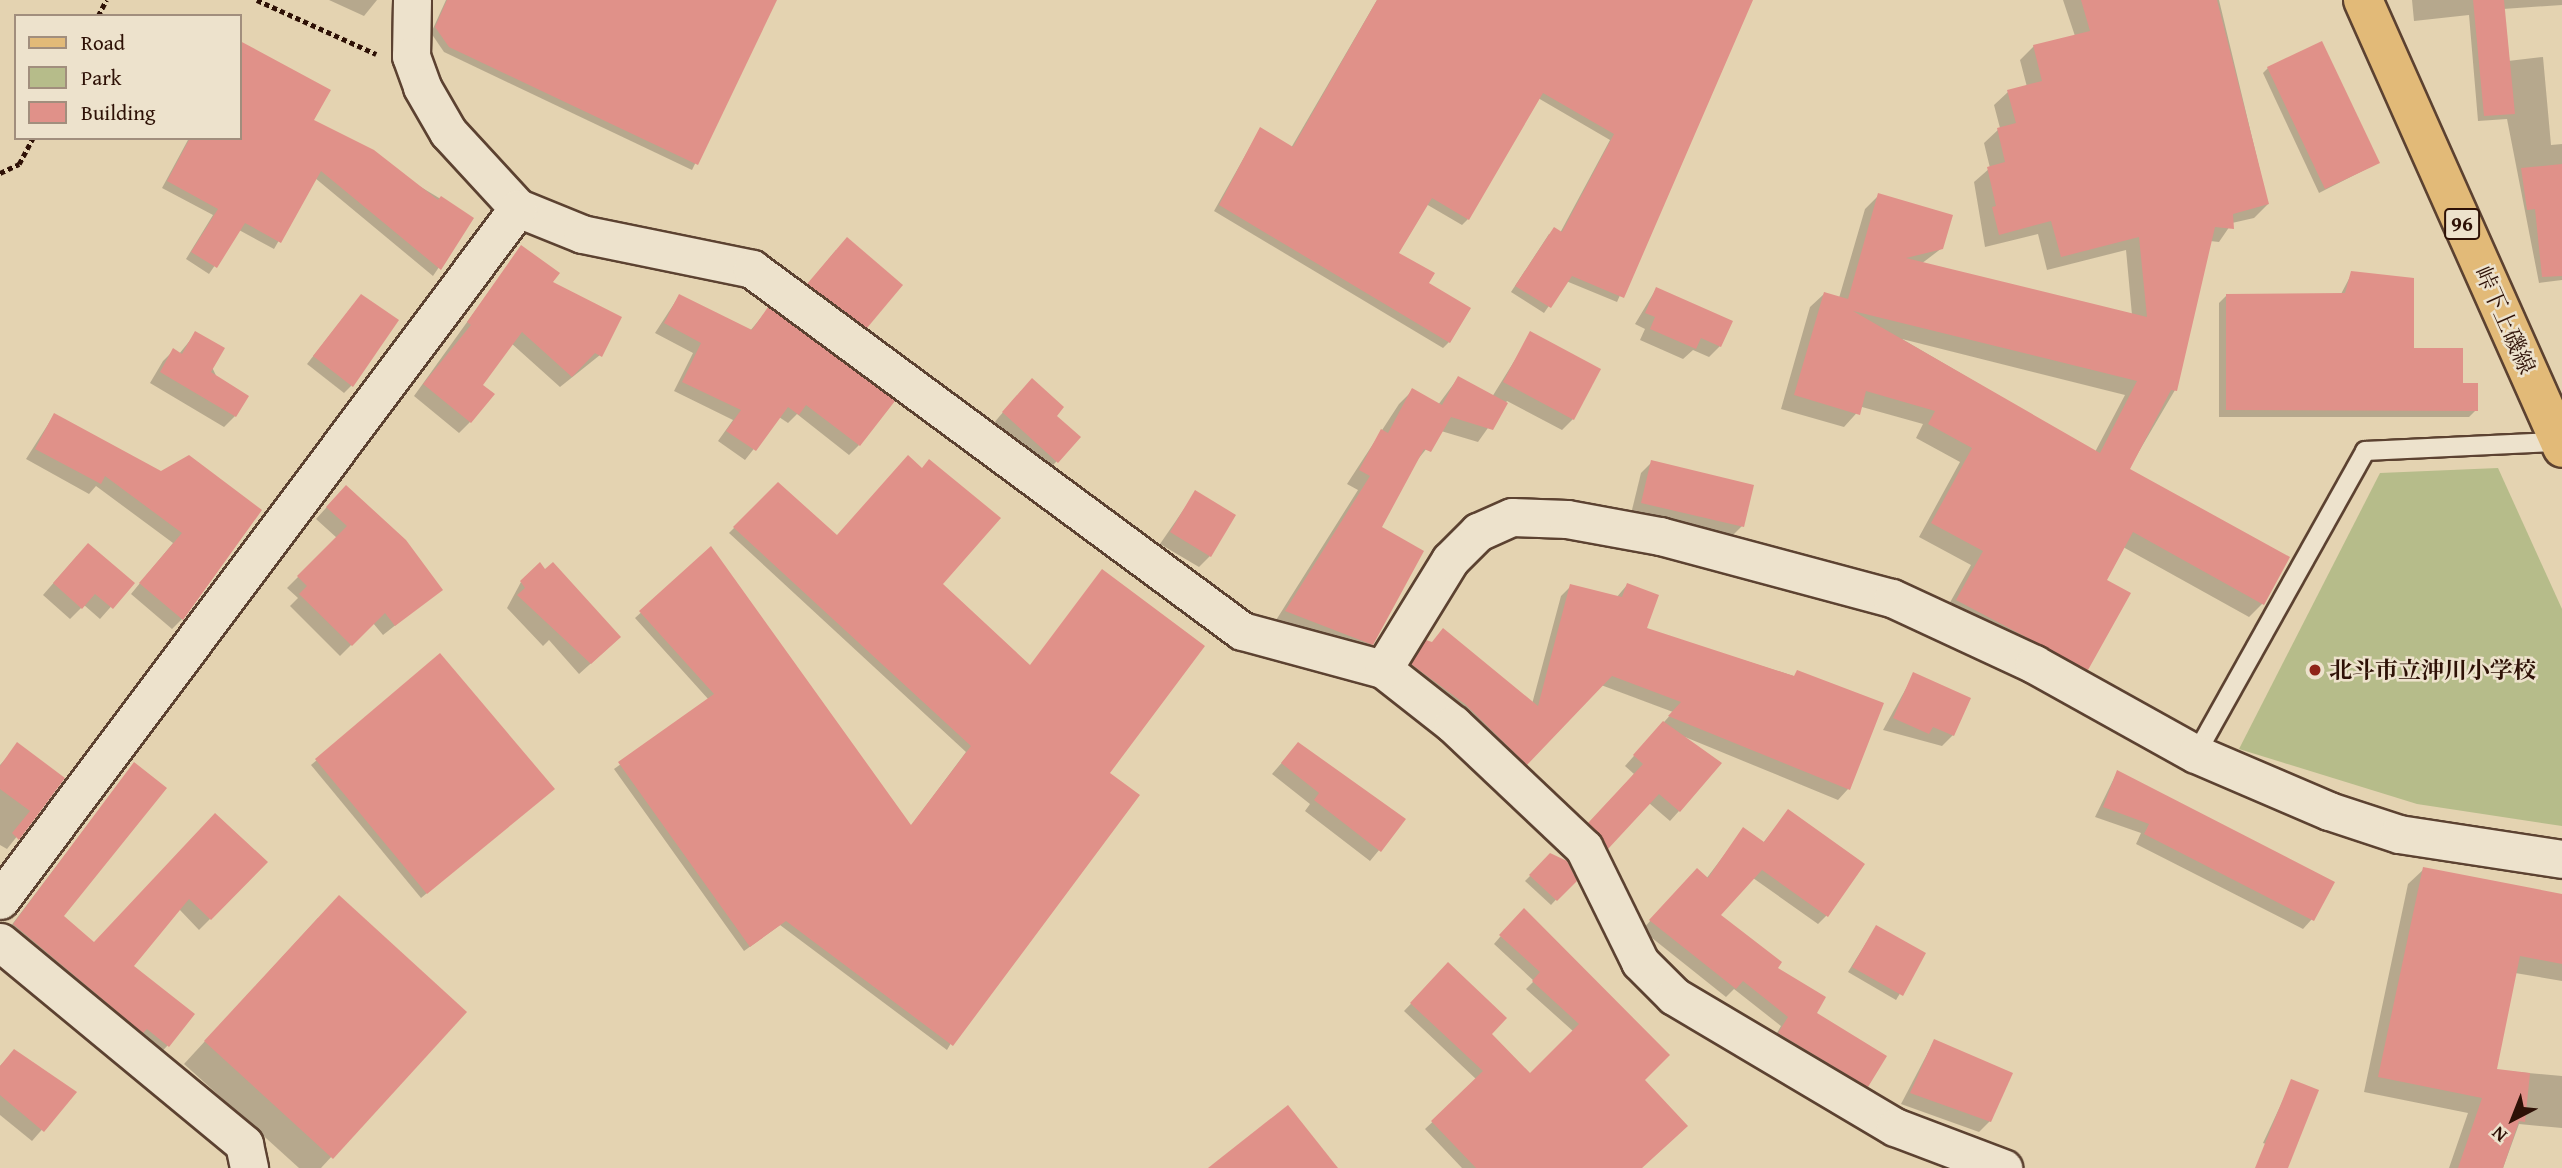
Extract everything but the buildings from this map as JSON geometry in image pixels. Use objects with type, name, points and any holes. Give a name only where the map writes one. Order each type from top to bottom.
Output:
[{"type":"main road","name":"峠下上磯線","points":[[2363,0],[2561,445]]},
{"type":"street","points":[[412,0],[411,56],[447,132],[518,208],[582,234],[752,268],[1230,623],[1311,653],[1383,669],[1462,732],[1584,848],[1640,962],[1674,996],[1895,1127],[2003,1168]]},
{"type":"street","points":[[0,900],[518,208]]},
{"type":"street","points":[[1383,669],[1450,560],[1478,532],[1512,517],[1567,519],[1660,536],[1892,598],[2034,664],[2196,754],[2399,834],[2562,859]]},
{"type":"street","points":[[0,942],[244,1144],[248,1168]]},
{"type":"lane","points":[[2196,754],[2365,451],[2561,445]]},
{"type":"path","points":[[257,0],[368,54],[411,56]]},
{"type":"path","points":[[0,173],[19,164],[32,140]]},
{"type":"green space","points":[[2498,468],[2562,609],[2562,826],[2417,804],[2239,749],[2380,473]]},
{"type":"place","name":"北斗市立沖川小学校","points":[[2315,670]]}]
